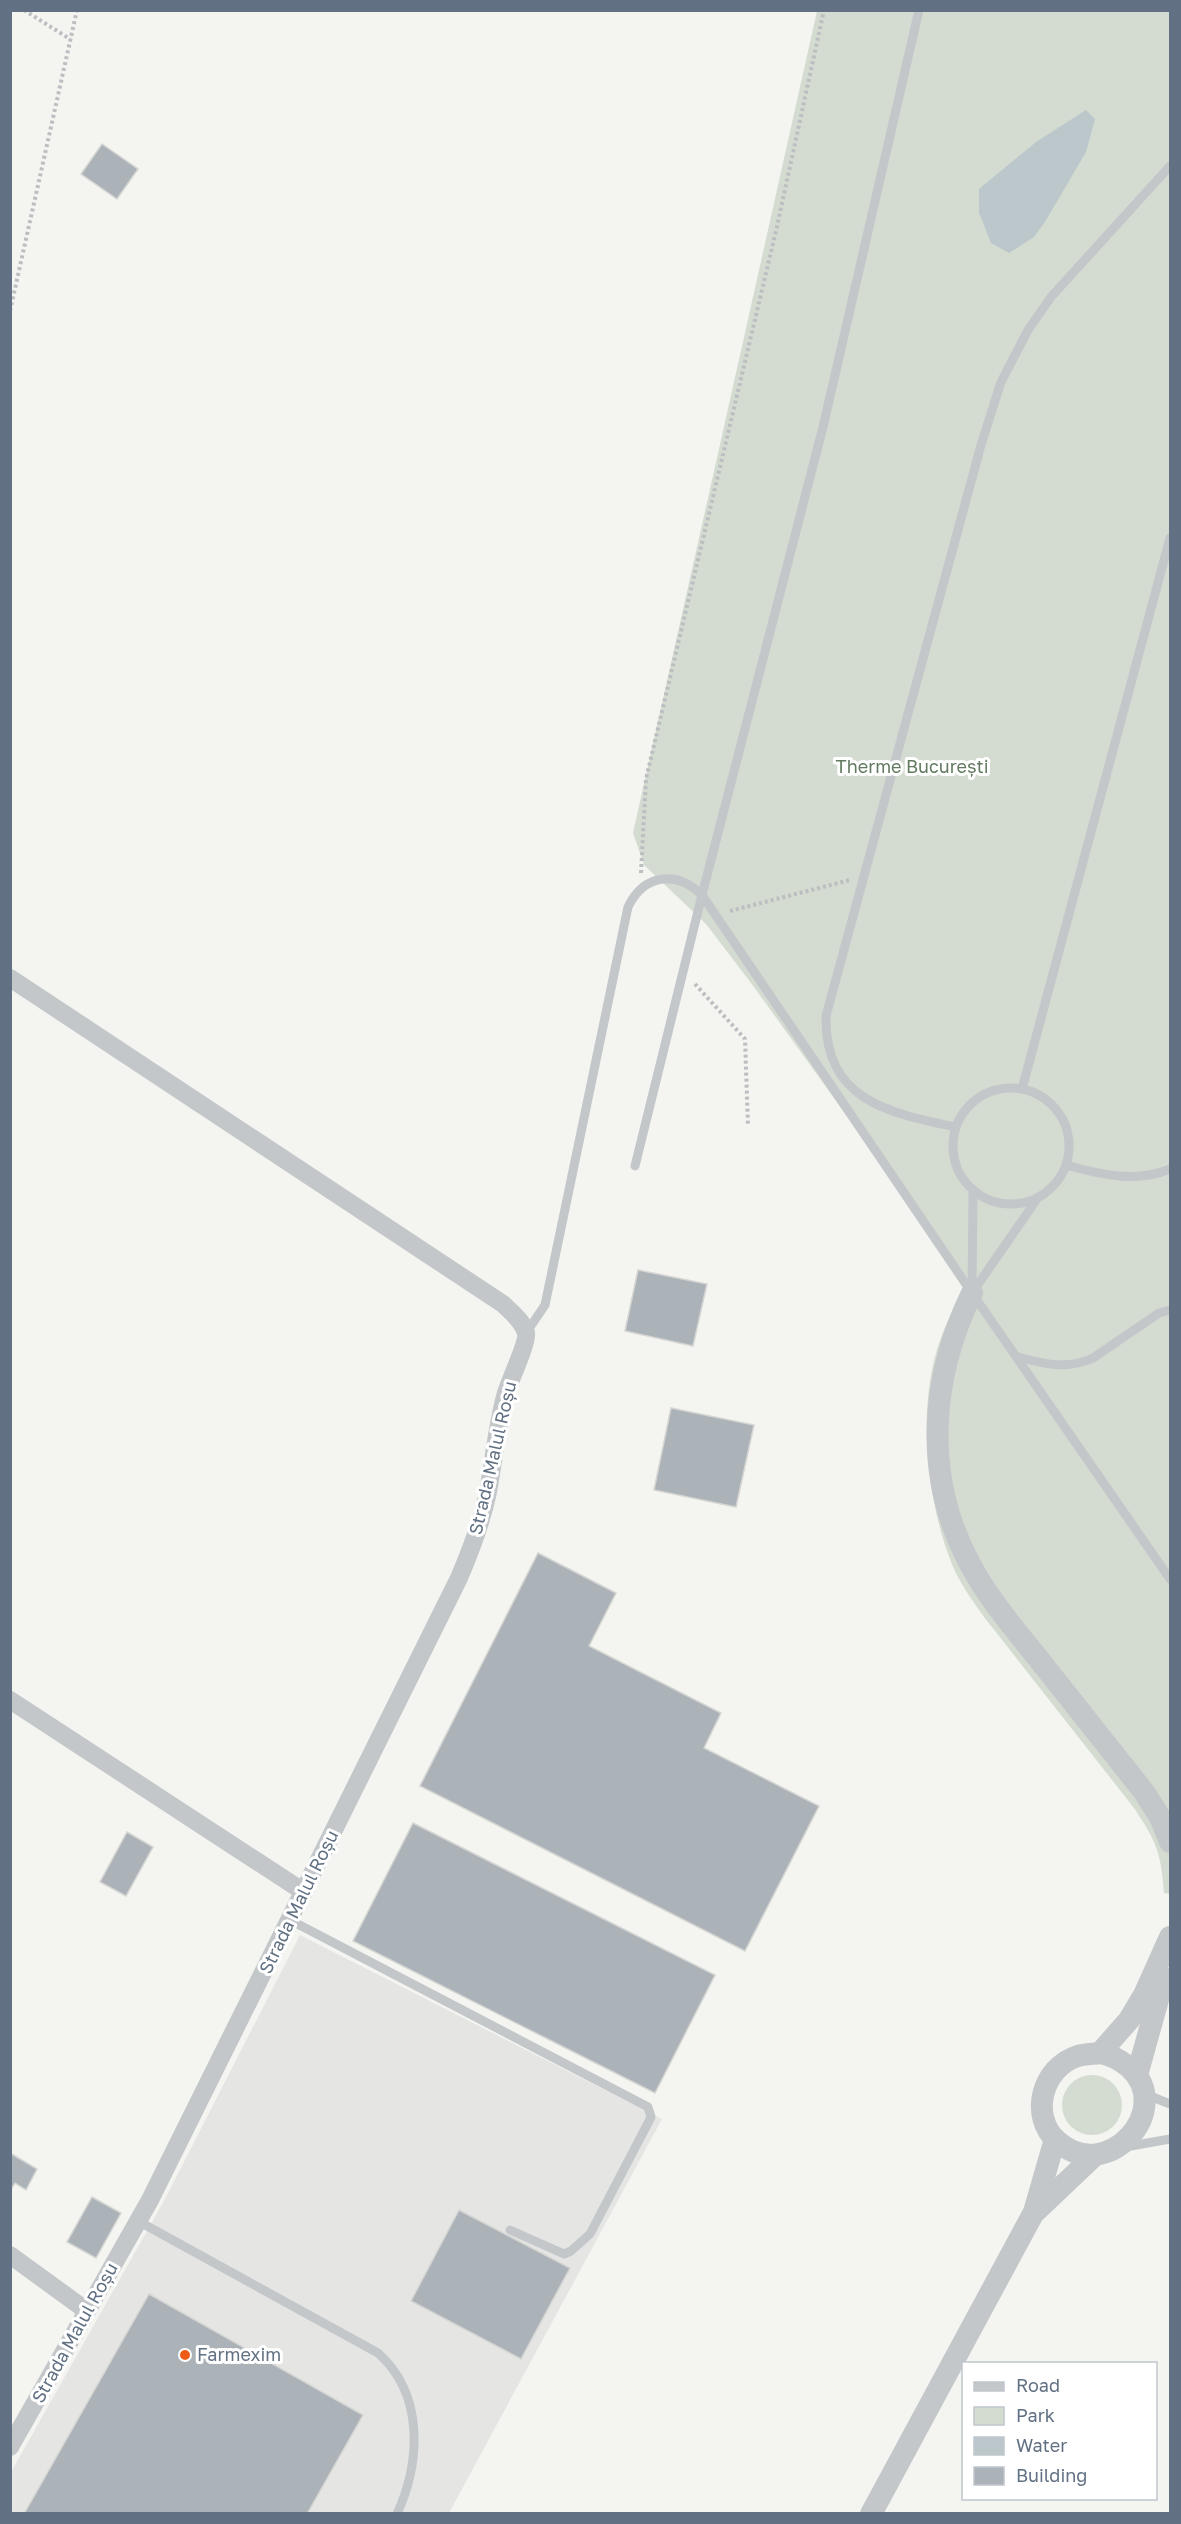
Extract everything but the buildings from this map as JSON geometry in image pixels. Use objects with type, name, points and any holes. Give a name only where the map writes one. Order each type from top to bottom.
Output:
[{"type":"street","points":[[10,978],[503,1304],[516,1316],[526,1333]]},
{"type":"street","points":[[972,1293],[960,1317],[945,1360],[938,1414],[940,1473],[944,1496],[956,1535],[970,1565],[992,1600],[1144,1792],[1160,1817],[1170,1842]]},
{"type":"street","name":"Strada Malul Roșu","points":[[10,2447],[138,2221],[304,1892],[471,1549],[488,1494],[505,1396],[514,1367],[525,1346],[526,1333]]},
{"type":"street","points":[[10,1700],[304,1892]]},
{"type":"street","points":[[1100,2053],[1129,2020],[1144,1995],[1170,1937]]},
{"type":"street","points":[[1035,2212],[1106,2152],[1129,2138],[1138,2125],[1141,2084],[1170,1953]]},
{"type":"street","points":[[1106,2152],[1080,2154],[1066,2149],[1055,2139],[1046,2126],[1041,2110],[1042,2093],[1049,2078],[1063,2064],[1077,2056],[1100,2053],[1122,2061],[1141,2084]]},
{"type":"street","points":[[871,2514],[1035,2212],[1055,2139]]},
{"type":"street","points":[[10,2255],[87,2311]]},
{"type":"lane","points":[[635,1166],[702,895],[823,427],[919,10]]},
{"type":"lane","points":[[956,1127],[899,1114],[870,1103],[854,1090],[842,1077],[828,1051],[826,1016],[984,436],[1001,382],[1028,330],[1051,297],[1170,166]]},
{"type":"lane","points":[[1022,1089],[1170,537]]},
{"type":"lane","points":[[526,1333],[545,1305],[628,907],[640,888],[652,881],[667,878],[692,885],[702,895],[972,1293],[1170,1579]]},
{"type":"lane","points":[[972,1293],[1037,1198],[1055,1184],[1066,1165],[1069,1140],[1061,1116],[1045,1098],[1022,1089],[1001,1089],[981,1095],[962,1114],[956,1127],[953,1150],[959,1173],[973,1191],[1004,1204],[1016,1204],[1037,1198]]},
{"type":"lane","points":[[1066,1165],[1098,1174],[1128,1177],[1156,1174],[1170,1168]]},
{"type":"lane","points":[[972,1293],[973,1191]]},
{"type":"lane","points":[[1018,1357],[1062,1366],[1081,1364],[1159,1313],[1170,1310]]},
{"type":"lane","points":[[290,1920],[648,2107],[651,2117],[648,2123],[590,2234],[578,2245],[564,2254],[510,2230]]},
{"type":"lane","points":[[1141,2084],[1170,2104]]},
{"type":"lane","points":[[1106,2152],[1170,2139]]},
{"type":"lane","points":[[138,2221],[378,2353],[390,2364],[401,2380],[411,2404],[414,2429],[410,2469],[397,2514]]},
{"type":"path","points":[[24,10],[70,39]]},
{"type":"path","points":[[10,311],[77,10]]},
{"type":"path","points":[[640,888],[646,780],[776,231],[824,10]]},
{"type":"path","points":[[715,915],[863,876]]},
{"type":"path","points":[[683,972],[745,1039],[748,1126]]},
{"type":"shaded area","points":[[300,1935],[662,2119],[449,2513],[11,2514],[11,2472],[165,2199]]},
{"type":"green space","name":"Therme București","points":[[817,11],[1170,11],[1170,1894],[1164,1893],[1159,1857],[1141,1819],[979,1611],[954,1569],[941,1533],[929,1468],[928,1400],[933,1367],[942,1336],[956,1306],[972,1293],[754,987],[706,924],[644,865],[633,833]]},
{"type":"green space","points":[[1086,2075],[1098,2075],[1114,2083],[1120,2093],[1122,2105],[1120,2117],[1114,2127],[1098,2135],[1086,2135],[1070,2127],[1062,2111],[1062,2099],[1070,2083]]},
{"type":"water","points":[[1086,110],[1095,119],[1086,152],[1045,222],[1034,237],[1009,253],[991,243],[979,213],[979,189],[1036,142]]},
{"type":"place","name":"Farmexim","points":[[185,2355]]}]
